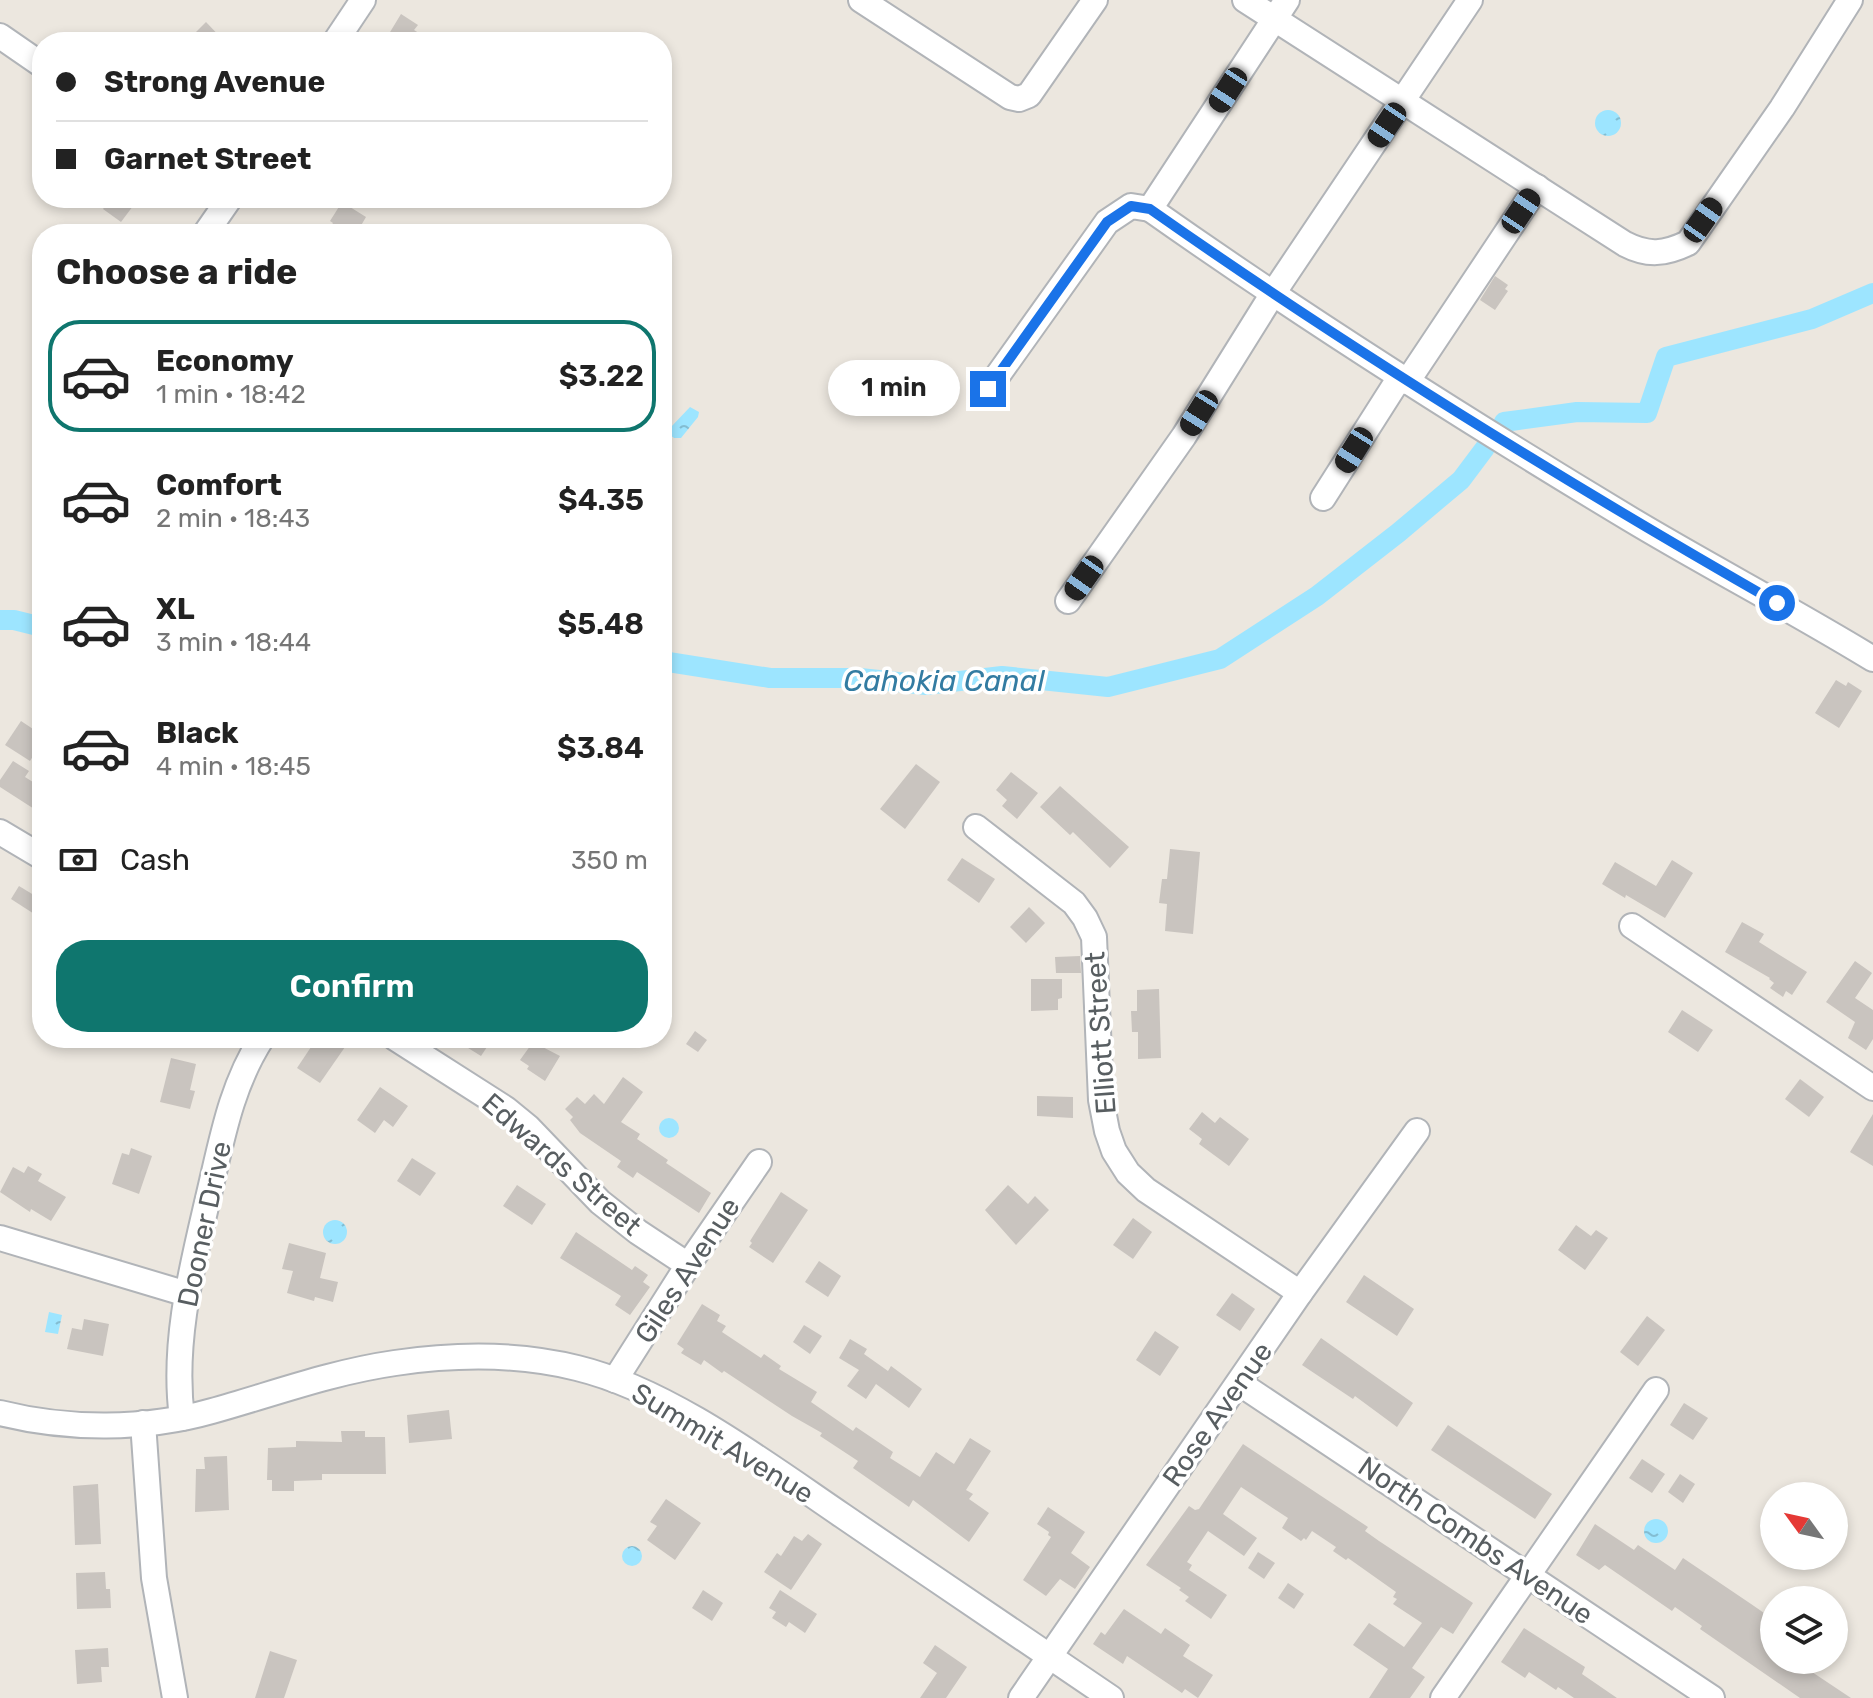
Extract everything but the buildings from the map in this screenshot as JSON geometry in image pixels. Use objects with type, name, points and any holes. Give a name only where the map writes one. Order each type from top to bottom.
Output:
[{"type":"street","points":[[342,32],[363,0]]},
{"type":"street","points":[[861,0],[1010,97],[1019,99],[1029,95],[1095,0]]},
{"type":"street","points":[[1245,0],[1280,9],[1403,101],[1638,250],[1652,253],[1671,251],[1688,243],[1782,108],[1850,0]]},
{"type":"street","points":[[1068,601],[1184,436],[1272,295],[1470,0]]},
{"type":"street","points":[[1150,209],[1280,9]]},
{"type":"street","points":[[0,36],[32,58]]},
{"type":"street","points":[[1323,498],[1537,187]]},
{"type":"street","points":[[988,389],[1107,222],[1131,206],[1150,209],[1272,295],[1404,379],[1633,520],[1873,659]]},
{"type":"street","name":"Elliott Street","points":[[976,827],[1074,903],[1094,937],[1101,1100],[1107,1131],[1122,1164],[1146,1190],[1300,1293]]},
{"type":"street","points":[[0,832],[32,851]]},
{"type":"street","points":[[1632,926],[1873,1088]]},
{"type":"street","name":"Dooner Drive","points":[[182,1418],[178,1370],[187,1294],[233,1095],[257,1048]]},
{"type":"street","name":"Edwards Street","points":[[411,1048],[506,1109],[528,1127],[600,1202],[688,1265]]},
{"type":"street","name":"Rose Avenue","points":[[1021,1698],[1300,1293],[1417,1131]]},
{"type":"street","name":"Giles Avenue","points":[[615,1380],[688,1265],[759,1162]]},
{"type":"street","points":[[0,1238],[187,1294]]},
{"type":"street","name":"Summit Avenue","points":[[0,1413],[52,1422],[97,1425],[143,1423],[182,1418],[329,1375],[452,1356],[531,1359],[578,1368],[615,1380],[680,1410],[792,1481],[1111,1698]]},
{"type":"street","name":"North Combs Avenue","points":[[1239,1383],[1712,1698]]},
{"type":"street","points":[[1443,1698],[1656,1390]]},
{"type":"street","points":[[143,1423],[154,1578],[175,1698]]},
{"type":"water","points":[[1608,110],[1617,114],[1621,123],[1617,132],[1608,136],[1599,132],[1595,123],[1599,114]]},
{"type":"water","points":[[690,407],[699,412],[681,438],[672,436],[672,426]]},
{"type":"water","points":[[665,1118],[673,1118],[679,1128],[673,1138],[665,1138],[659,1132],[659,1124]]},
{"type":"water","points":[[335,1220],[346,1227],[347,1232],[340,1243],[335,1244],[324,1237],[323,1232],[330,1221]]},
{"type":"water","points":[[49,1312],[62,1315],[58,1334],[45,1332]]},
{"type":"water","points":[[1656,1519],[1667,1526],[1668,1531],[1661,1542],[1656,1543],[1645,1536],[1644,1531],[1651,1520]]},
{"type":"water","points":[[628,1546],[636,1546],[642,1556],[636,1566],[628,1566],[622,1560],[622,1552]]},
{"type":"waterway","name":"Cahokia Canal","points":[[1504,422],[1577,412],[1647,413],[1666,357],[1812,319],[1873,293]]},
{"type":"waterway","name":"Cahokia Canal","points":[[672,663],[770,678],[860,678],[926,685],[1002,676],[1108,687],[1220,659],[1317,596],[1398,533],[1461,480],[1485,448]]},
{"type":"waterway","name":"Cahokia Canal","points":[[0,620],[32,624]]},
{"type":"route","points":[[988,389],[1107,222],[1131,206],[1150,209],[1272,295],[1436,400],[1777,603]]}]
